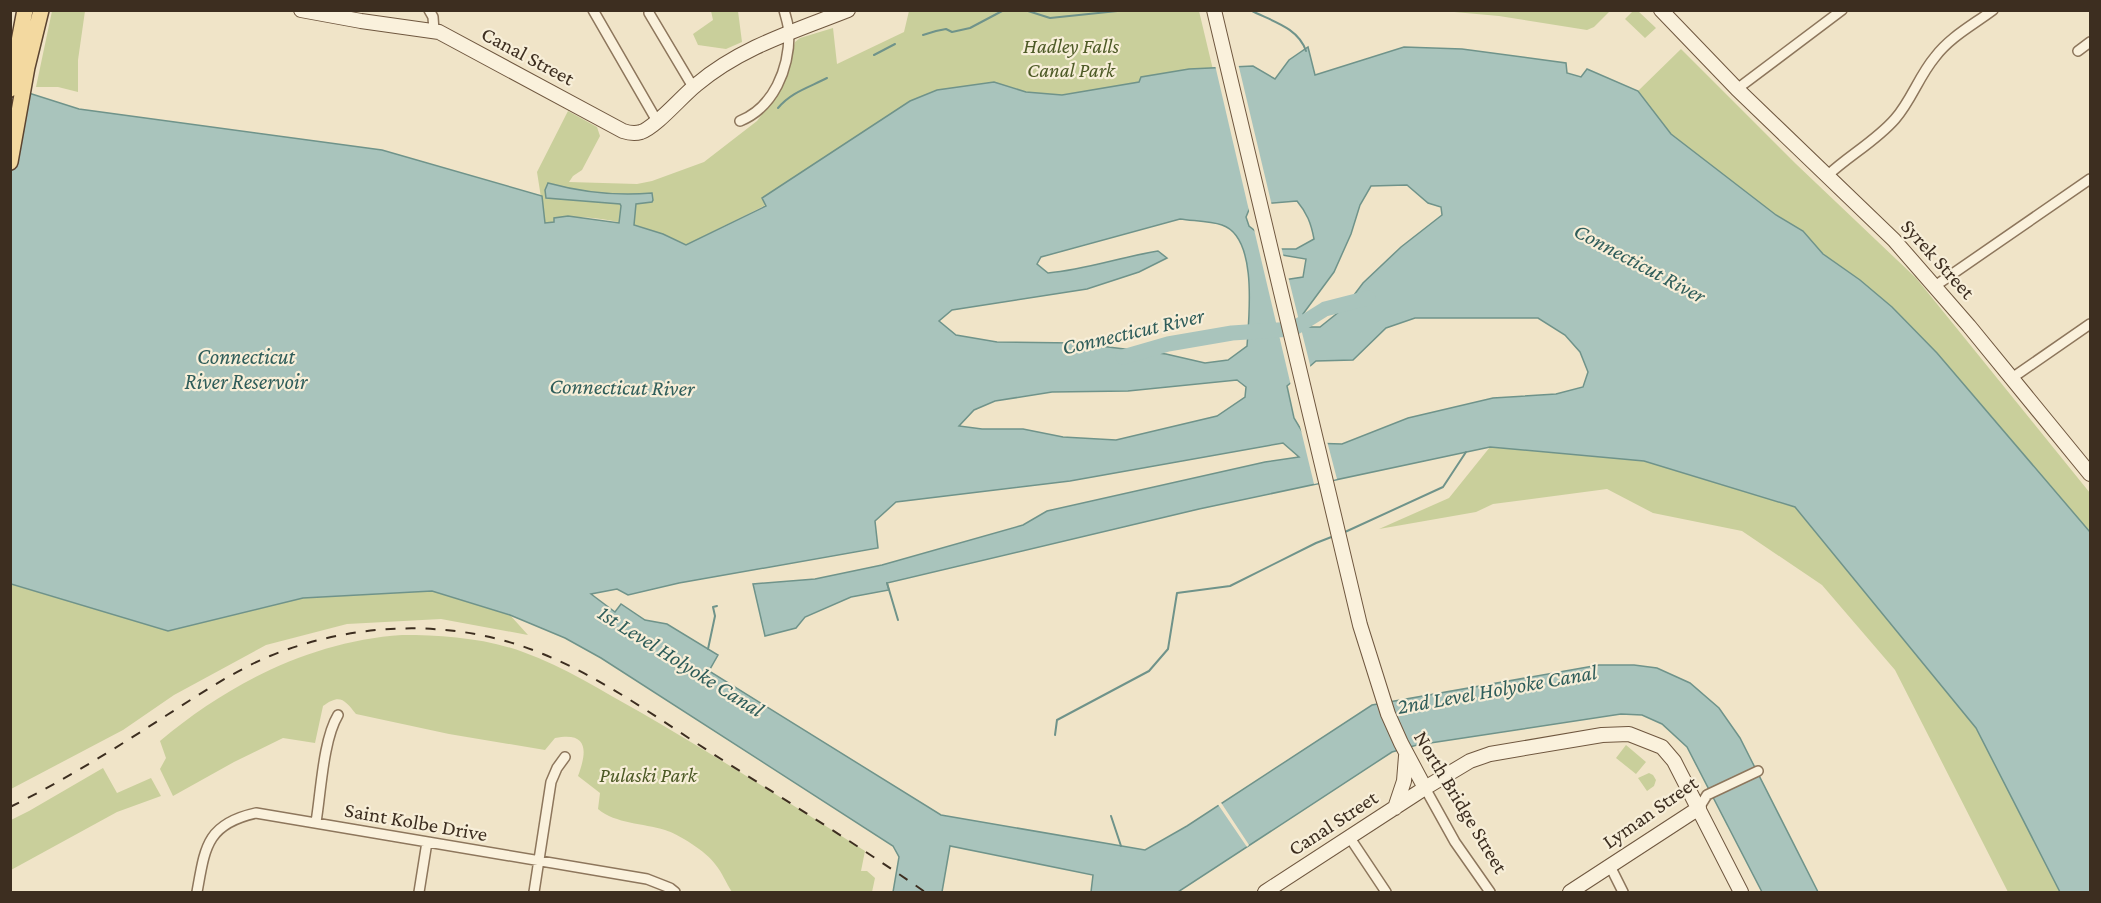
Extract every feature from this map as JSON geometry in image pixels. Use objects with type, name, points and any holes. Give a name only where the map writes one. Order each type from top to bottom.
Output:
[{"type":"main road","points":[[10,162],[25,10]]},
{"type":"main road","points":[[10,89],[21,66],[41,10]]},
{"type":"main road","name":"Canal Street","points":[[301,10],[434,31],[623,131],[638,133],[648,129],[657,121]]},
{"type":"main road","name":"North Bridge Street","points":[[1214,10],[1360,625],[1388,714],[1425,788]]},
{"type":"main road","name":"Syrek Street","points":[[1661,10],[1737,89],[1894,240],[2088,465]]},
{"type":"main road","points":[[657,121],[693,87],[739,56],[789,32],[847,11]]},
{"type":"main road","name":"Canal Street","points":[[1273,890],[1425,788],[1470,761],[1490,754],[1602,735],[1629,734],[1662,747],[1674,761],[1741,892]]},
{"type":"main road","points":[[1395,808],[1404,781],[1406,753]]},
{"type":"main road","name":"Lyman Street","points":[[1570,892],[1699,808]]},
{"type":"street","points":[[429,10],[433,17],[434,31]]},
{"type":"street","points":[[593,10],[657,121]]},
{"type":"street","points":[[740,121],[759,109],[774,91],[783,70],[789,32],[784,10]]},
{"type":"street","points":[[1737,89],[1842,10]]},
{"type":"street","points":[[1827,176],[1893,122],[1905,107],[1936,54],[1953,38],[1993,10]]},
{"type":"street","points":[[649,13],[693,87]]},
{"type":"street","points":[[2078,51],[2091,42]]},
{"type":"street","points":[[1935,286],[2091,179]]},
{"type":"street","points":[[2012,378],[2091,324]]},
{"type":"street","points":[[316,822],[332,725],[338,715]]},
{"type":"street","points":[[534,892],[551,782],[557,768],[565,758]]},
{"type":"street","name":"Lyman Street","points":[[1699,808],[1707,795],[1758,771]]},
{"type":"street","name":"North Bridge Street","points":[[1425,788],[1455,842],[1490,892]]},
{"type":"street","name":"Saint Kolbe Drive","points":[[197,892],[205,847],[215,833],[225,823],[239,816],[256,813],[647,879],[675,892]]},
{"type":"street","points":[[1350,838],[1386,892]]},
{"type":"street","points":[[419,892],[427,842]]},
{"type":"street","points":[[1610,866],[1623,892]]},
{"type":"green space","points":[[1610,10],[1594,27],[1587,30],[1499,16],[1443,11]]},
{"type":"green space","points":[[52,11],[85,11],[78,60],[78,92],[58,87],[36,87]]},
{"type":"green space","points":[[711,11],[738,11],[742,42],[726,49],[698,45],[693,34],[713,20]]},
{"type":"green space","name":"Hadley Falls Canal Park","points":[[909,11],[1199,11],[1219,95],[1162,106],[937,90],[910,101],[763,198],[766,205],[686,245],[639,227],[604,219],[569,217],[545,223],[537,172],[568,111],[597,127],[600,136],[582,170],[569,182],[637,184],[652,181],[704,162],[757,121],[782,87],[795,42],[800,38],[833,28],[837,64],[904,32]]},
{"type":"green space","points":[[1633,11],[1638,11],[1656,28],[1645,38],[1625,19]]},
{"type":"green space","points":[[1681,49],[1796,164],[1916,278],[2090,493],[2090,532],[1937,353],[1892,307],[1860,280],[1823,254],[1803,231],[1776,215],[1671,134],[1638,91]]},
{"type":"green space","points":[[1490,447],[1644,461],[1795,507],[1976,728],[2060,892],[2008,892],[1895,670],[1822,585],[1742,531],[1653,513],[1607,489],[1493,504],[1476,512],[1379,529],[1449,498]]},
{"type":"green space","points":[[11,584],[168,631],[303,598],[432,591],[510,615],[528,635],[441,619],[347,624],[266,645],[174,695],[123,730],[11,789]]},
{"type":"green space","name":"Pulaski Park","points":[[402,635],[448,637],[494,643],[539,658],[583,680],[697,746],[865,851],[861,871],[867,871],[875,878],[872,892],[732,892],[711,859],[684,839],[665,830],[613,818],[598,809],[600,793],[578,776],[584,752],[583,745],[574,738],[555,738],[545,750],[449,734],[356,714],[345,702],[338,699],[323,706],[315,743],[283,738],[173,796],[160,769],[166,758],[160,741],[214,701],[273,668],[304,656],[336,646]]},
{"type":"green space","points":[[1626,745],[1646,762],[1636,774],[1616,758]]},
{"type":"green space","points":[[103,768],[117,793],[151,778],[161,796],[117,812],[11,870],[11,820]]},
{"type":"green space","points":[[1649,773],[1656,780],[1654,786],[1647,791],[1638,778]]},
{"type":"water","points":[[1308,47],[1315,75],[1404,47],[1462,49],[1566,63],[1567,73],[1581,77],[1587,69],[1638,91],[1671,134],[1776,215],[1803,231],[1823,254],[1860,280],[1892,307],[1937,353],[2090,532],[2090,892],[2060,892],[1976,728],[1795,507],[1644,461],[1490,447],[1199,509],[887,583],[889,590],[851,597],[805,617],[796,628],[765,636],[753,584],[815,579],[882,565],[1023,525],[1047,511],[1265,462],[1299,457],[1283,443],[1070,481],[896,502],[875,521],[878,548],[679,583],[628,595],[617,589],[591,594],[615,612],[621,604],[645,620],[667,624],[718,655],[709,671],[941,815],[1145,850],[1187,826],[1372,705],[1599,665],[1634,665],[1657,668],[1690,683],[1719,708],[1740,738],[1818,892],[1762,892],[1687,747],[1662,724],[1642,715],[1621,714],[1417,745],[1392,752],[1178,892],[1091,892],[1093,875],[950,846],[942,892],[893,892],[899,857],[893,846],[601,658],[565,638],[510,615],[432,591],[303,598],[168,631],[11,584],[10,87],[79,109],[382,150],[542,196],[545,223],[554,222],[554,218],[568,216],[619,223],[621,206],[620,204],[546,198],[545,190],[548,183],[600,192],[652,193],[652,202],[636,204],[634,225],[663,234],[686,245],[766,206],[762,198],[910,101],[937,90],[994,82],[1026,92],[1062,95],[1139,82],[1141,77],[1189,69],[1253,66],[1275,79],[1289,60]],"holes":[[[1407,185],[1428,203],[1441,207],[1442,215],[1401,247],[1363,283],[1345,307],[1320,327],[1306,327],[1303,314],[1334,272],[1351,234],[1360,205],[1371,186]],[[1297,201],[1308,218],[1314,239],[1296,249],[1278,249],[1249,226],[1246,217],[1251,205]],[[1180,219],[1222,225],[1233,232],[1241,245],[1246,261],[1249,279],[1247,346],[1228,360],[1205,363],[1166,354],[1075,343],[997,342],[956,335],[939,321],[952,310],[1087,289],[1139,272],[1167,258],[1158,251],[1048,273],[1037,264],[1041,257]],[[1282,255],[1306,259],[1303,277],[1270,282]],[[1415,318],[1538,318],[1565,335],[1580,352],[1588,372],[1583,387],[1556,394],[1493,398],[1408,418],[1342,444],[1309,443],[1294,418],[1287,386],[1316,361],[1353,360],[1386,328]],[[1237,380],[1246,387],[1245,397],[1217,416],[1116,440],[1063,437],[1023,429],[982,429],[959,426],[974,410],[995,401],[1052,392],[1128,391]]]},
{"type":"pier","points":[[1238,63],[1272,206],[1253,208],[1250,215],[1215,65]]},
{"type":"pier","points":[[1253,225],[1281,246],[1284,258],[1269,265],[1272,279],[1288,276],[1311,369],[1291,386]]},
{"type":"pier","points":[[1299,422],[1311,440],[1327,441],[1337,479],[1314,484]]},
{"type":"pier","points":[[1220,801],[1249,845],[1247,847],[1217,803]]},
{"type":"waterway","points":[[923,35],[946,29],[952,32],[970,28],[1004,10]]},
{"type":"waterway","points":[[1012,10],[1028,11],[1050,18],[1127,10]]},
{"type":"waterway","points":[[1250,10],[1290,30],[1297,36],[1306,51]]},
{"type":"waterway","points":[[874,55],[895,44]]},
{"type":"waterway","points":[[778,108],[795,94],[827,78]]},
{"type":"waterway","name":"Connecticut River","points":[[1123,357],[1168,344],[1232,333],[1293,329],[1325,309],[1368,298]]},
{"type":"waterway","points":[[1345,532],[1443,487],[1466,452]]},
{"type":"waterway","points":[[1055,735],[1057,720],[1149,671],[1168,649],[1177,593],[1230,586],[1334,536]]},
{"type":"waterway","points":[[887,583],[898,620]]},
{"type":"waterway","points":[[708,649],[715,616],[713,607],[717,606]]},
{"type":"waterway","points":[[1111,816],[1121,846]]},
{"type":"railway","points":[[10,807],[51,786],[129,740],[230,676],[270,656],[303,644],[371,630],[406,628],[442,630],[476,634],[510,642],[567,664],[590,676],[850,841],[925,892]]},
{"type":"water label","name":"Connecticut River Reservoir","points":[[246,368]]},
{"type":"water label","name":"1st Level Holyoke Canal","points":[[681,661]]},
{"type":"water label","name":"2nd Level Holyoke Canal","points":[[1497,689]]}]
